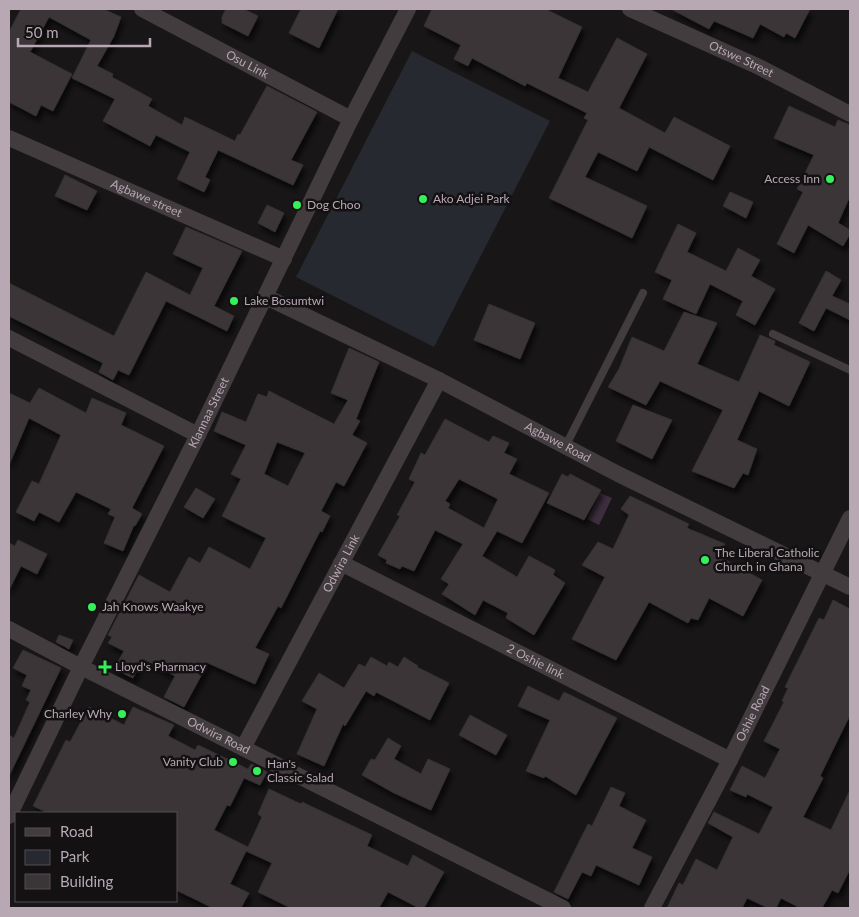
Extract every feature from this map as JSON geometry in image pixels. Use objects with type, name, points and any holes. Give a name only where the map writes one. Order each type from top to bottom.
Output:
[{"type":"street","name":"Osu Link","points":[[142,9],[351,119]]},
{"type":"street","name":"Klannaa Street","points":[[10,811],[198,435],[351,119],[408,9]]},
{"type":"street","name":"Otswe Street","points":[[630,9],[757,66],[850,114]]},
{"type":"street","name":"Agbawe street","points":[[9,138],[284,259]]},
{"type":"street","name":"Agbawe Road","points":[[266,297],[440,380],[618,474],[850,587]]},
{"type":"street","points":[[9,338],[198,435]]},
{"type":"street","name":"Odwira Link","points":[[243,748],[440,380]]},
{"type":"street","name":"Oshie Road","points":[[652,908],[730,760],[850,518]]},
{"type":"street","name":"2 Oshie link","points":[[341,563],[730,760]]},
{"type":"street","name":"Odwira Road","points":[[9,629],[81,667],[563,908]]},
{"type":"lane","points":[[565,447],[643,293]]},
{"type":"lane","points":[[773,334],[850,370]]},
{"type":"green space","name":"Ako Adjei Park","points":[[412,51],[550,121],[434,347],[296,277]]},
{"type":"shaded area","points":[[600,493],[612,498],[599,525],[587,519]]},
{"type":"building","points":[[21,9],[103,9],[121,17],[114,36],[97,66],[113,74],[112,77],[152,99],[148,106],[182,125],[185,117],[235,141],[267,86],[317,112],[291,160],[303,165],[293,185],[218,150],[205,177],[210,180],[204,192],[177,179],[190,152],[156,135],[150,146],[103,121],[115,99],[72,78],[91,40],[49,17],[30,52],[72,74],[53,111],[41,105],[36,116],[9,102],[9,32]]},
{"type":"building","points":[[226,9],[243,9],[258,16],[248,36],[222,23],[222,17]]},
{"type":"building","points":[[301,9],[338,9],[319,48],[289,33]]},
{"type":"building","points":[[432,9],[545,9],[582,27],[558,78],[588,92],[617,38],[647,54],[619,108],[665,133],[674,117],[730,146],[713,180],[649,147],[637,171],[598,152],[585,177],[647,206],[632,238],[549,198],[588,120],[584,118],[587,113],[527,83],[525,86],[472,58],[468,66],[454,59],[461,45],[424,26]]},
{"type":"building","points":[[671,9],[810,9],[795,38],[786,33],[784,37],[760,24],[753,38],[714,21],[709,29]]},
{"type":"building","points":[[789,106],[835,127],[838,120],[850,125],[850,196],[838,223],[850,230],[850,234],[843,246],[808,225],[794,253],[777,244],[803,192],[797,189],[814,155],[774,138]]},
{"type":"building","points":[[65,175],[97,191],[87,210],[55,196]]},
{"type":"building","points":[[730,192],[753,202],[746,218],[723,206]]},
{"type":"building","points":[[267,205],[284,213],[275,232],[258,223]]},
{"type":"building","points":[[678,224],[696,233],[687,252],[726,271],[738,248],[760,260],[751,276],[775,289],[755,325],[736,315],[743,301],[710,284],[696,314],[663,299],[672,280],[655,272]]},
{"type":"building","points":[[186,227],[242,251],[214,306],[234,316],[227,331],[166,301],[129,375],[118,370],[113,380],[99,372],[103,363],[9,316],[9,283],[114,336],[146,272],[190,295],[203,268],[173,254]]},
{"type":"building","points":[[826,271],[841,280],[832,296],[850,304],[850,320],[826,308],[814,331],[799,323]]},
{"type":"building","points":[[489,304],[535,323],[520,359],[474,340]]},
{"type":"building","points":[[684,312],[717,323],[697,364],[739,382],[760,335],[775,341],[774,345],[810,362],[789,406],[759,391],[737,440],[757,449],[748,475],[743,473],[734,488],[692,471],[723,410],[660,381],[646,405],[608,387],[619,369],[632,337],[664,351]]},
{"type":"building","points":[[349,348],[379,362],[356,419],[360,421],[352,435],[367,443],[344,486],[336,482],[321,511],[330,516],[322,532],[320,531],[281,608],[278,606],[255,648],[269,654],[255,684],[208,663],[184,707],[164,697],[175,676],[143,659],[133,678],[114,669],[124,651],[108,643],[112,637],[108,635],[139,575],[170,592],[189,557],[200,563],[209,547],[250,569],[266,538],[222,516],[241,479],[231,474],[246,445],[214,431],[222,412],[246,422],[258,394],[267,397],[269,391],[334,424],[348,400],[331,393]],"holes":[[[277,442],[305,453],[288,486],[264,474]]]},
{"type":"building","points":[[39,388],[86,413],[92,398],[126,413],[121,425],[164,446],[132,508],[142,514],[134,525],[123,551],[104,543],[115,517],[108,514],[111,509],[76,492],[59,522],[39,512],[34,521],[16,512],[32,481],[39,484],[61,435],[29,418],[9,465],[9,393],[30,403]]},
{"type":"building","points":[[633,405],[672,420],[652,459],[616,441]]},
{"type":"building","points":[[445,419],[489,442],[493,436],[509,443],[504,453],[517,459],[509,474],[549,493],[522,543],[497,531],[482,556],[517,577],[529,556],[555,570],[553,575],[565,583],[534,635],[506,618],[508,613],[483,600],[475,615],[442,594],[449,584],[441,579],[463,544],[435,530],[414,571],[402,566],[400,569],[386,563],[387,560],[378,555],[400,516],[397,515],[415,482],[409,479],[421,453],[425,455]],"holes":[[[459,479],[498,499],[484,528],[448,508],[450,504],[445,501]]]},
{"type":"building","points":[[562,474],[568,477],[570,474],[601,490],[584,520],[547,503]]},
{"type":"building","points":[[196,488],[215,499],[203,518],[184,507]]},
{"type":"building","points":[[630,496],[689,524],[687,528],[725,544],[719,556],[762,580],[743,616],[709,598],[698,620],[691,618],[688,623],[649,602],[616,660],[572,639],[605,577],[582,565],[598,542],[613,549],[629,515],[621,509]]},
{"type":"building","points":[[18,540],[47,554],[37,574],[21,566],[9,590],[9,543],[15,546]]},
{"type":"building","points":[[833,600],[850,609],[850,715],[820,776],[823,778],[803,817],[831,830],[850,790],[850,869],[838,893],[832,890],[822,908],[800,908],[781,898],[776,908],[768,908],[747,898],[742,908],[667,908],[679,883],[683,885],[696,859],[717,870],[733,837],[708,823],[714,812],[759,834],[773,807],[747,794],[746,797],[730,790],[742,766],[765,778],[780,749],[764,741],[784,702],[782,701],[788,688],[785,687],[819,618],[824,620]]},
{"type":"building","points":[[59,635],[73,640],[69,649],[56,642]]},
{"type":"building","points":[[23,650],[61,668],[9,776],[9,735],[14,738],[30,702],[26,700],[31,690],[22,686],[27,675],[13,668]]},
{"type":"building","points":[[371,657],[387,666],[389,662],[398,667],[404,657],[417,667],[449,683],[430,720],[376,692],[374,696],[366,691],[345,726],[343,724],[324,766],[297,754],[317,709],[302,701],[319,673],[344,688],[359,664],[365,667]]},
{"type":"building","points":[[528,686],[559,701],[564,692],[617,718],[576,795],[545,776],[544,778],[526,771],[550,720],[518,706]]},
{"type":"building","points":[[89,707],[124,725],[133,707],[174,725],[168,736],[195,750],[198,745],[248,769],[251,764],[267,772],[260,785],[244,778],[230,806],[227,805],[214,830],[248,847],[262,817],[258,814],[269,789],[301,804],[302,802],[372,835],[367,846],[408,866],[413,855],[444,872],[424,908],[419,908],[388,892],[379,908],[291,908],[258,892],[272,863],[246,851],[230,884],[249,893],[241,908],[213,908],[178,891],[178,812],[46,812],[33,806],[66,740],[70,742]]},
{"type":"building","points":[[470,715],[507,735],[496,755],[459,735]]},
{"type":"building","points":[[388,738],[401,746],[394,759],[421,774],[428,759],[450,769],[431,810],[394,793],[362,775],[371,759],[375,760]]},
{"type":"building","points":[[611,787],[625,793],[619,806],[646,820],[632,848],[652,857],[639,885],[596,865],[591,876],[582,872],[568,899],[554,892],[588,824],[592,826]]},
{"type":"place","name":"Access Inn","points":[[830,179]]},
{"type":"place","name":"Ako Adjei Park","points":[[423,199]]},
{"type":"place","name":"Dog Choo","points":[[297,205]]},
{"type":"place","name":"Lake Bosumtwi","points":[[234,301]]},
{"type":"place","name":"The Liberal Catholic Church in Ghana","points":[[705,560]]},
{"type":"place","name":"Jah Knows Waakye","points":[[92,607]]},
{"type":"place","name":"Lloyd's Pharmacy","points":[[105,667]]},
{"type":"place","name":"Charley Why","points":[[122,714]]},
{"type":"place","name":"Vanity Club","points":[[233,762]]},
{"type":"place","name":"Han's Classic Salad","points":[[257,771]]}]
